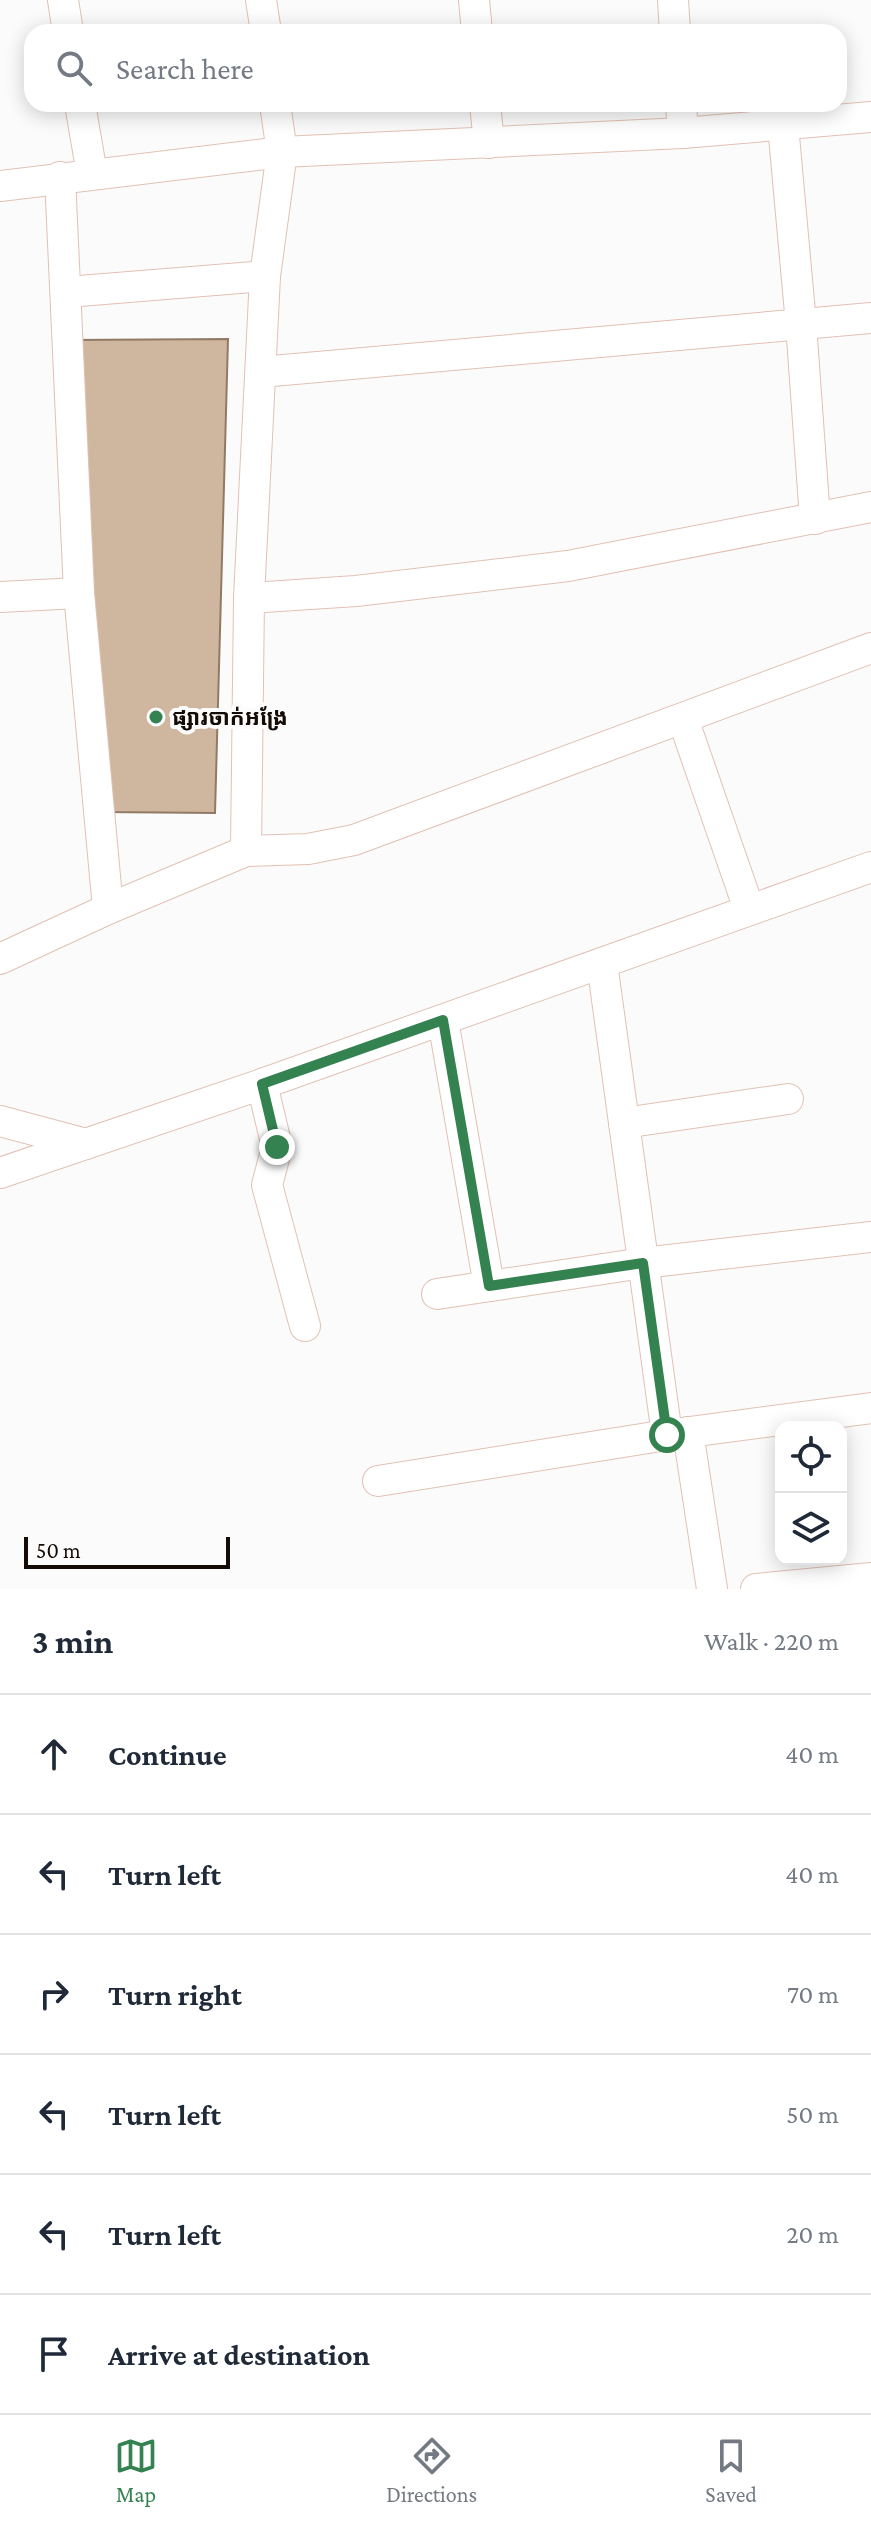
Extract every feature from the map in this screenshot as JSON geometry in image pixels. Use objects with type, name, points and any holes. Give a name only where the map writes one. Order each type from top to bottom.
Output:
[{"type":"street","points":[[63,0],[67,24]]},
{"type":"street","points":[[261,0],[265,24]]},
{"type":"street","points":[[474,0],[476,24]]},
{"type":"street","points":[[673,0],[674,24]]},
{"type":"street","points":[[81,112],[92,174]]},
{"type":"street","points":[[246,851],[249,598],[265,276],[282,152],[276,112]]},
{"type":"street","points":[[486,112],[489,143]]},
{"type":"street","points":[[0,186],[282,152],[489,143],[682,119],[783,125],[871,117]]},
{"type":"street","points":[[783,125],[815,519]]},
{"type":"street","points":[[60,177],[79,593],[108,909]]},
{"type":"street","points":[[67,292],[265,276]]},
{"type":"street","points":[[261,372],[871,318]]},
{"type":"street","points":[[249,598],[356,591],[568,566],[871,508]]},
{"type":"street","points":[[0,597],[79,593]]},
{"type":"street","points":[[0,959],[246,851],[308,849],[354,840],[871,648]]},
{"type":"street","points":[[683,719],[749,909]]},
{"type":"street","points":[[0,1173],[262,1084],[871,867]]},
{"type":"street","points":[[602,963],[643,1263],[712,1589]]},
{"type":"street","points":[[443,1020],[489,1286]]},
{"type":"street","points":[[262,1084],[277,1147],[267,1185],[305,1326]]},
{"type":"street","points":[[624,1123],[788,1099]]},
{"type":"street","points":[[0,1121],[86,1144]]},
{"type":"street","points":[[437,1294],[643,1263],[871,1237]]},
{"type":"street","points":[[378,1481],[677,1434],[871,1408]]},
{"type":"street","points":[[756,1589],[871,1578]]},
{"type":"building","name":"ផ្សារចាក់អង្រែ","points":[[228,339],[215,813],[103,812],[70,340]]},
{"type":"place","name":"ផ្សារចាក់អង្រែ","points":[[156,717]]},
{"type":"route","points":[[277,1147],[262,1084],[443,1020],[489,1286],[643,1263],[667,1435]]}]
